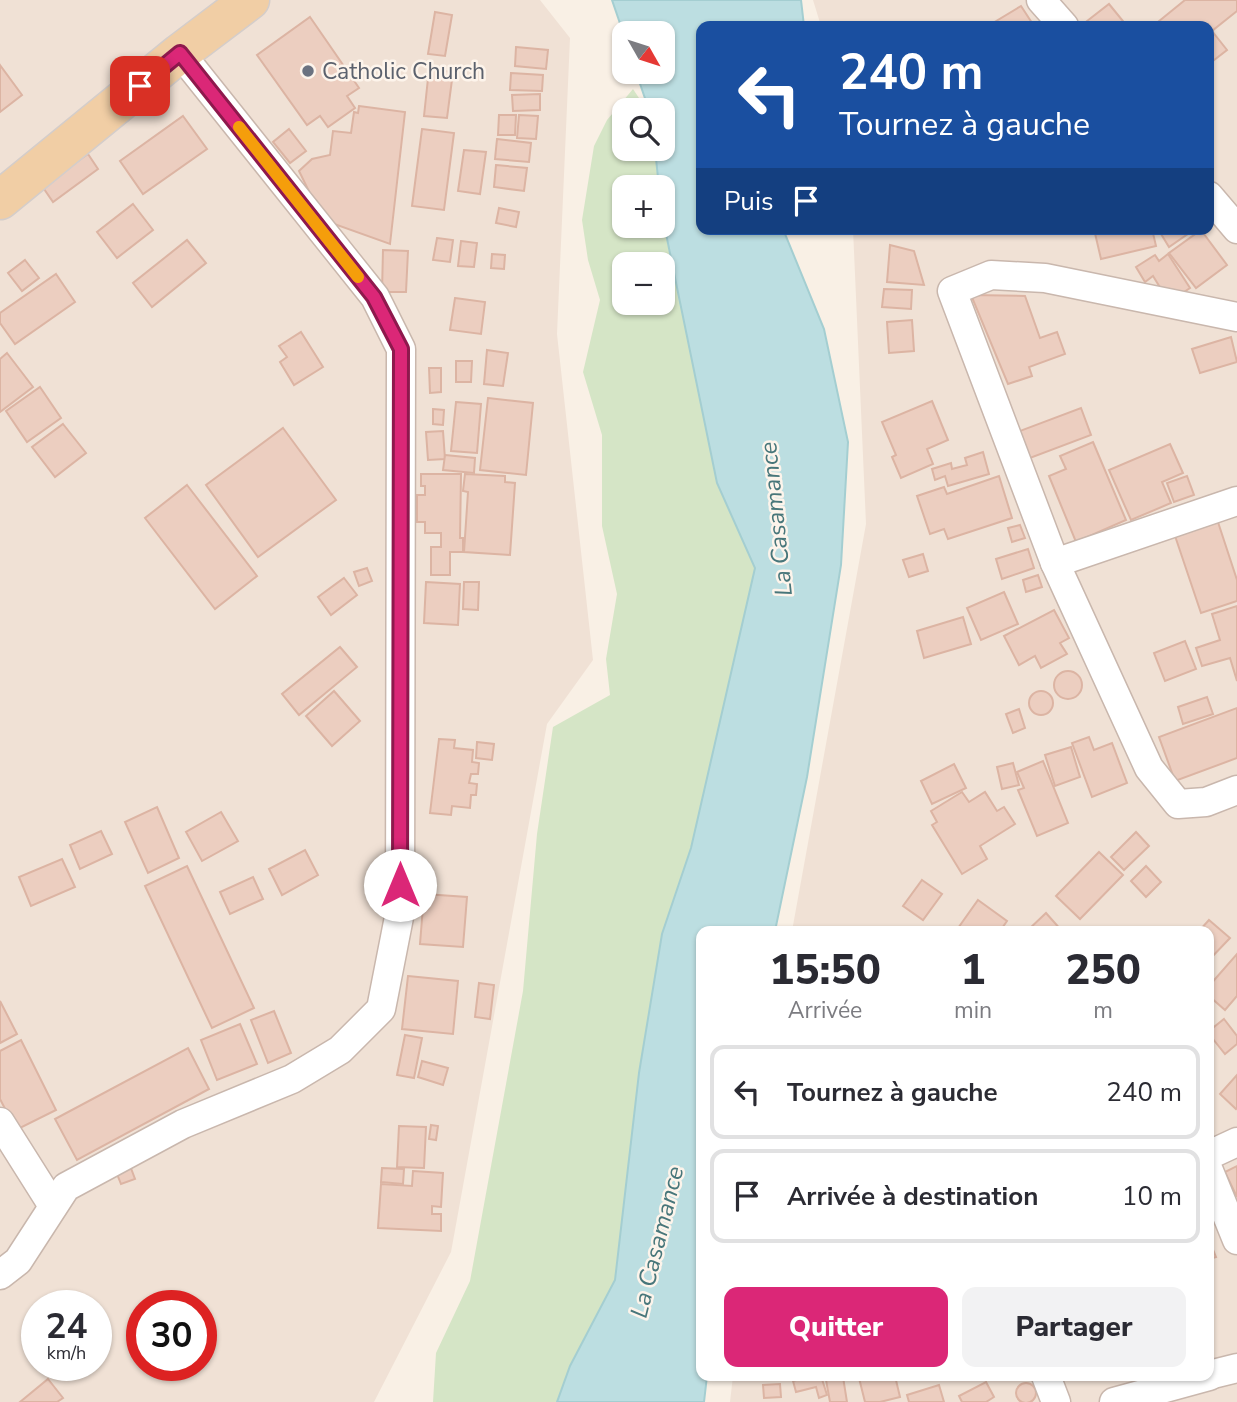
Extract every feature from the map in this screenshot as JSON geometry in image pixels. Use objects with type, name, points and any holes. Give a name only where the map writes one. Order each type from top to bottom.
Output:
[{"type":"main road","points":[[0,200],[180,53],[250,0]]},
{"type":"street","points":[[1041,0],[1060,21]]},
{"type":"street","points":[[0,1275],[18,1261],[66,1187],[183,1124],[292,1079],[340,1050],[381,1009],[400,912],[401,349],[374,297],[180,53]]},
{"type":"street","points":[[1214,202],[1237,229]]},
{"type":"street","points":[[1237,317],[1045,278],[990,275],[952,290],[1055,562],[1149,768],[1178,804],[1206,802],[1237,790]]},
{"type":"street","points":[[1055,562],[1237,501]]},
{"type":"street","points":[[0,1122],[53,1206]]},
{"type":"street","points":[[1214,1152],[1237,1142]]},
{"type":"street","points":[[1214,1183],[1237,1240]]},
{"type":"street","points":[[1214,1374],[1237,1367]]},
{"type":"street","points":[[1047,1381],[1056,1402]]},
{"type":"street","points":[[1114,1402],[1188,1381]]},
{"type":"shaded area","points":[[0,0],[540,0],[570,38],[557,334],[593,660],[547,724],[451,1252],[374,1402],[0,1402]]},
{"type":"shaded area","points":[[813,0],[1237,0],[1237,1402],[730,1402],[732,1381],[1214,1381],[1214,926],[793,926],[866,524],[853,235],[1214,235],[1214,21],[819,21]]},
{"type":"green space","points":[[633,89],[639,98],[625,98]]},
{"type":"green space","points":[[612,114],[612,161],[656,161],[658,175],[612,175],[612,238],[667,238],[670,252],[612,252],[612,315],[675,315],[675,278],[717,483],[755,568],[691,848],[662,934],[639,1073],[615,1280],[570,1366],[557,1402],[433,1402],[436,1353],[470,1281],[523,991],[537,834],[553,727],[610,695],[606,659],[617,594],[602,526],[602,435],[583,372],[600,300],[588,260],[582,220],[594,146]]},
{"type":"water","name":"La Casamance","points":[[612,0],[801,0],[803,21],[696,21],[696,235],[785,235],[824,329],[848,442],[841,565],[807,777],[776,926],[696,926],[696,1381],[706,1381],[704,1402],[557,1402],[570,1366],[615,1280],[639,1073],[662,934],[691,848],[755,568],[717,483],[675,278],[675,252],[670,252],[667,238],[675,238],[675,175],[658,175],[656,161],[675,161],[675,98],[645,98],[640,84],[676,84],[676,21],[619,21]]},
{"type":"building","points":[[1185,0],[1237,0],[1237,11],[1214,29],[1214,21],[1159,21]]},
{"type":"building","points":[[1109,4],[1123,21],[1087,21]]},
{"type":"building","points":[[1021,6],[1031,21],[996,21]]},
{"type":"building","points":[[435,12],[452,15],[445,56],[428,54]]},
{"type":"building","name":"Catholic Church","points":[[310,17],[359,88],[347,96],[355,108],[328,127],[320,116],[307,125],[257,55]]},
{"type":"building","points":[[1214,34],[1227,50],[1214,60]]},
{"type":"building","points":[[516,47],[548,50],[546,69],[515,66]]},
{"type":"building","points":[[0,65],[22,95],[0,112]]},
{"type":"building","points":[[429,69],[453,72],[447,118],[424,116]]},
{"type":"building","points":[[511,73],[543,75],[542,91],[510,90]]},
{"type":"building","points":[[540,94],[540,110],[513,111],[512,95]]},
{"type":"building","points":[[359,106],[405,112],[390,244],[323,220],[299,171],[312,159],[330,155],[333,131],[351,133],[354,112],[358,113]]},
{"type":"building","points":[[499,115],[516,115],[515,135],[498,135]]},
{"type":"building","points":[[519,115],[538,116],[536,139],[517,138]]},
{"type":"building","points":[[183,116],[207,149],[143,194],[120,161]]},
{"type":"building","points":[[289,129],[306,151],[290,163],[273,142]]},
{"type":"building","points":[[422,129],[454,133],[444,210],[412,206]]},
{"type":"building","points":[[497,139],[531,143],[529,162],[495,159]]},
{"type":"building","points":[[464,150],[486,152],[480,194],[458,191]]},
{"type":"building","points":[[88,154],[98,169],[53,202],[42,186]]},
{"type":"building","points":[[496,165],[527,168],[524,191],[494,187]]},
{"type":"building","points":[[133,204],[153,230],[117,258],[97,232]]},
{"type":"building","points":[[499,208],[519,212],[516,227],[496,223]]},
{"type":"building","points":[[1095,235],[1153,235],[1156,246],[1101,259]]},
{"type":"building","points":[[1162,235],[1186,235],[1169,247]]},
{"type":"building","points":[[1194,235],[1205,235],[1227,265],[1196,288],[1169,253]]},
{"type":"building","points":[[437,238],[453,240],[450,262],[433,260]]},
{"type":"building","points":[[187,240],[206,263],[152,307],[133,283]]},
{"type":"building","points":[[461,241],[477,243],[474,267],[458,266]]},
{"type":"building","points":[[890,245],[914,251],[924,285],[887,282]]},
{"type":"building","points":[[383,250],[408,251],[406,292],[382,292]]},
{"type":"building","points":[[492,254],[505,255],[504,269],[491,268]]},
{"type":"building","points":[[1168,254],[1190,288],[1169,302],[1153,276],[1145,282],[1136,267],[1155,255],[1159,261]]},
{"type":"building","points":[[25,260],[39,278],[22,291],[8,273]]},
{"type":"building","points":[[56,274],[75,302],[15,344],[0,323],[0,313]]},
{"type":"building","points":[[884,289],[912,290],[911,309],[882,307]]},
{"type":"building","points":[[971,295],[1025,296],[1040,338],[1057,332],[1065,354],[1029,367],[1032,376],[1008,384]]},
{"type":"building","points":[[455,298],[485,302],[481,334],[450,330]]},
{"type":"building","points":[[912,320],[914,351],[889,353],[887,322]]},
{"type":"building","points":[[301,332],[323,367],[294,385],[280,362],[287,357],[279,346]]},
{"type":"building","points":[[1231,337],[1237,362],[1200,373],[1192,349]]},
{"type":"building","points":[[487,350],[508,353],[503,386],[484,384]]},
{"type":"building","points":[[7,353],[33,387],[0,412],[0,359]]},
{"type":"building","points":[[456,361],[472,361],[471,382],[456,382]]},
{"type":"building","points":[[429,368],[441,368],[441,392],[430,393]]},
{"type":"building","points":[[40,387],[61,418],[27,442],[6,411]]},
{"type":"building","points":[[488,398],[533,403],[526,475],[480,470]]},
{"type":"building","points":[[932,401],[948,440],[927,449],[933,464],[901,478],[892,457],[896,455],[882,422]]},
{"type":"building","points":[[456,402],[481,404],[477,453],[451,451]]},
{"type":"building","points":[[1081,408],[1091,435],[1022,461],[1012,434]]},
{"type":"building","points":[[433,409],[444,410],[443,425],[433,424]]},
{"type":"building","points":[[63,424],[86,453],[55,477],[32,447]]},
{"type":"building","points":[[283,428],[336,500],[258,557],[206,485]]},
{"type":"building","points":[[443,431],[445,459],[428,460],[426,432]]},
{"type":"building","points":[[1093,442],[1126,520],[1076,542],[1049,476],[1066,469],[1060,456]]},
{"type":"building","points":[[1170,444],[1183,473],[1162,482],[1171,503],[1131,520],[1109,470]]},
{"type":"building","points":[[983,452],[989,474],[948,486],[945,476],[935,480],[932,469],[951,463],[952,469],[967,465],[965,458]]},
{"type":"building","points":[[445,455],[475,458],[474,473],[443,470]]},
{"type":"building","points":[[421,474],[461,474],[460,538],[463,538],[463,552],[450,552],[450,575],[431,575],[431,547],[441,547],[441,533],[425,533],[425,522],[417,522],[417,495],[425,495],[425,486],[421,486]]},
{"type":"building","points":[[465,474],[505,476],[505,482],[515,483],[510,555],[464,552],[468,492],[463,491]]},
{"type":"building","points":[[999,476],[1012,518],[948,539],[944,529],[930,534],[917,496],[944,487],[947,494]]},
{"type":"building","points":[[1187,476],[1194,495],[1174,502],[1167,483]]},
{"type":"building","points":[[187,485],[257,576],[215,609],[145,518]]},
{"type":"building","points":[[1215,513],[1237,580],[1237,601],[1201,613],[1172,527]]},
{"type":"building","points":[[1020,525],[1025,538],[1012,542],[1008,528]]},
{"type":"building","points":[[1028,549],[1034,568],[1002,579],[996,559]]},
{"type":"building","points":[[923,554],[928,571],[909,577],[903,560]]},
{"type":"building","points":[[367,568],[372,581],[359,586],[354,572]]},
{"type":"building","points":[[1038,575],[1042,587],[1026,592],[1023,580]]},
{"type":"building","points":[[344,578],[357,595],[331,615],[318,597]]},
{"type":"building","points":[[426,582],[460,584],[458,625],[424,623]]},
{"type":"building","points":[[464,582],[479,582],[478,610],[463,609]]},
{"type":"building","points":[[1004,592],[1018,624],[981,640],[967,608]]},
{"type":"building","points":[[1237,606],[1237,681],[1230,658],[1202,666],[1196,648],[1220,640],[1212,614]]},
{"type":"building","points":[[1054,610],[1069,638],[1060,643],[1067,654],[1041,668],[1035,656],[1019,665],[1004,636]]},
{"type":"building","points":[[963,617],[971,644],[924,658],[917,631]]},
{"type":"building","points":[[1185,641],[1196,669],[1165,681],[1154,653]]},
{"type":"building","points":[[340,647],[357,667],[299,715],[282,694]]},
{"type":"building","points":[[1068,671],[1078,675],[1082,685],[1078,695],[1068,699],[1058,695],[1054,685],[1058,675]]},
{"type":"building","points":[[334,691],[360,721],[332,746],[306,716]]},
{"type":"building","points":[[1041,691],[1050,694],[1053,703],[1050,712],[1041,715],[1032,712],[1029,703],[1032,694]]},
{"type":"building","points":[[1207,697],[1213,714],[1183,724],[1178,707]]},
{"type":"building","points":[[1237,708],[1237,758],[1175,781],[1159,737]]},
{"type":"building","points":[[1019,709],[1025,728],[1013,733],[1006,714]]},
{"type":"building","points":[[1089,737],[1094,750],[1112,743],[1127,783],[1092,797],[1072,743]]},
{"type":"building","points":[[439,739],[455,740],[454,748],[473,750],[472,762],[479,763],[478,774],[471,774],[469,783],[477,784],[476,795],[471,795],[470,808],[452,806],[451,815],[430,813]]},
{"type":"building","points":[[477,742],[494,744],[492,760],[476,758]]},
{"type":"building","points":[[1071,747],[1080,777],[1055,786],[1045,755]]},
{"type":"building","points":[[1043,761],[1068,823],[1037,836],[1018,790],[1024,788],[1017,772]]},
{"type":"building","points":[[1013,763],[1019,785],[1002,789],[997,767]]},
{"type":"building","points":[[954,764],[966,788],[932,804],[921,781]]},
{"type":"building","points":[[962,792],[969,802],[985,792],[997,811],[1004,807],[1015,824],[980,846],[987,859],[962,874],[932,825],[937,822],[931,811]]},
{"type":"building","points":[[157,807],[179,858],[148,873],[125,822]]},
{"type":"building","points":[[221,812],[238,841],[202,861],[186,832]]},
{"type":"building","points":[[101,831],[112,854],[80,869],[70,845]]},
{"type":"building","points":[[1136,832],[1149,846],[1124,870],[1111,857]]},
{"type":"building","points":[[305,850],[318,875],[282,895],[269,869]]},
{"type":"building","points":[[1099,852],[1123,875],[1080,919],[1056,896]]},
{"type":"building","points":[[62,859],[75,887],[31,906],[19,877]]},
{"type":"building","points":[[187,866],[254,1008],[212,1028],[145,886]]},
{"type":"building","points":[[1146,866],[1161,882],[1146,897],[1131,881]]},
{"type":"building","points":[[253,877],[263,899],[230,914],[220,892]]},
{"type":"building","points":[[922,880],[942,894],[923,920],[903,906]]},
{"type":"building","points":[[424,894],[467,897],[463,947],[420,944]]},
{"type":"building","points":[[978,900],[1007,921],[1004,926],[960,926]]},
{"type":"building","points":[[1046,913],[1058,926],[1032,926]]},
{"type":"building","points":[[1209,920],[1230,938],[1214,955],[1214,926],[1204,926]]},
{"type":"building","points":[[1237,954],[1237,996],[1225,1010],[1214,1000],[1214,980]]},
{"type":"building","points":[[408,976],[458,981],[453,1034],[402,1029]]},
{"type":"building","points":[[479,983],[494,985],[490,1019],[475,1017]]},
{"type":"building","points":[[0,1001],[17,1034],[0,1043]]},
{"type":"building","points":[[274,1011],[291,1053],[268,1063],[251,1020]]},
{"type":"building","points":[[1224,1019],[1237,1036],[1237,1044],[1225,1054],[1214,1040],[1214,1027]]},
{"type":"building","points":[[240,1024],[257,1064],[217,1080],[201,1040]]},
{"type":"building","points":[[405,1035],[422,1038],[414,1078],[397,1075]]},
{"type":"building","points":[[21,1040],[56,1110],[16,1130],[0,1099],[0,1051]]},
{"type":"building","points":[[188,1048],[209,1089],[77,1160],[55,1119]]},
{"type":"building","points":[[422,1061],[448,1068],[443,1085],[418,1077]]},
{"type":"building","points":[[1237,1075],[1237,1108],[1236,1109],[1220,1094]]},
{"type":"building","points":[[431,1125],[438,1126],[436,1140],[429,1139]]},
{"type":"building","points":[[399,1126],[426,1127],[424,1168],[397,1167]]},
{"type":"building","points":[[129,1163],[135,1179],[121,1184],[115,1169]]},
{"type":"building","points":[[1237,1166],[1237,1197],[1225,1172]]},
{"type":"building","points":[[382,1168],[404,1169],[403,1184],[381,1182]]},
{"type":"building","points":[[413,1171],[443,1173],[441,1207],[432,1206],[432,1214],[441,1214],[441,1231],[378,1228],[381,1184],[412,1186]]},
{"type":"building","points":[[46,1381],[50,1381],[63,1398],[57,1402],[20,1402]]},
{"type":"building","points":[[793,1381],[823,1381],[827,1395],[819,1398],[816,1387],[796,1392]]},
{"type":"building","points":[[826,1381],[844,1381],[847,1402],[830,1402]]},
{"type":"building","points":[[860,1381],[896,1381],[900,1397],[880,1402],[865,1402]]},
{"type":"building","points":[[986,1382],[994,1397],[986,1402],[962,1402],[959,1396]]},
{"type":"building","points":[[1026,1383],[1033,1386],[1036,1393],[1033,1400],[1026,1403],[1019,1400],[1016,1393],[1019,1386]]},
{"type":"building","points":[[780,1384],[781,1397],[764,1398],[763,1385]]},
{"type":"building","points":[[939,1385],[944,1402],[909,1402],[907,1395]]},
{"type":"slow traffic","points":[[239,127],[358,277]]},
{"type":"place","name":"Catholic Church","points":[[308,71]]},
{"type":"route","points":[[140,86],[180,53],[374,297],[401,349],[400,885]]}]
